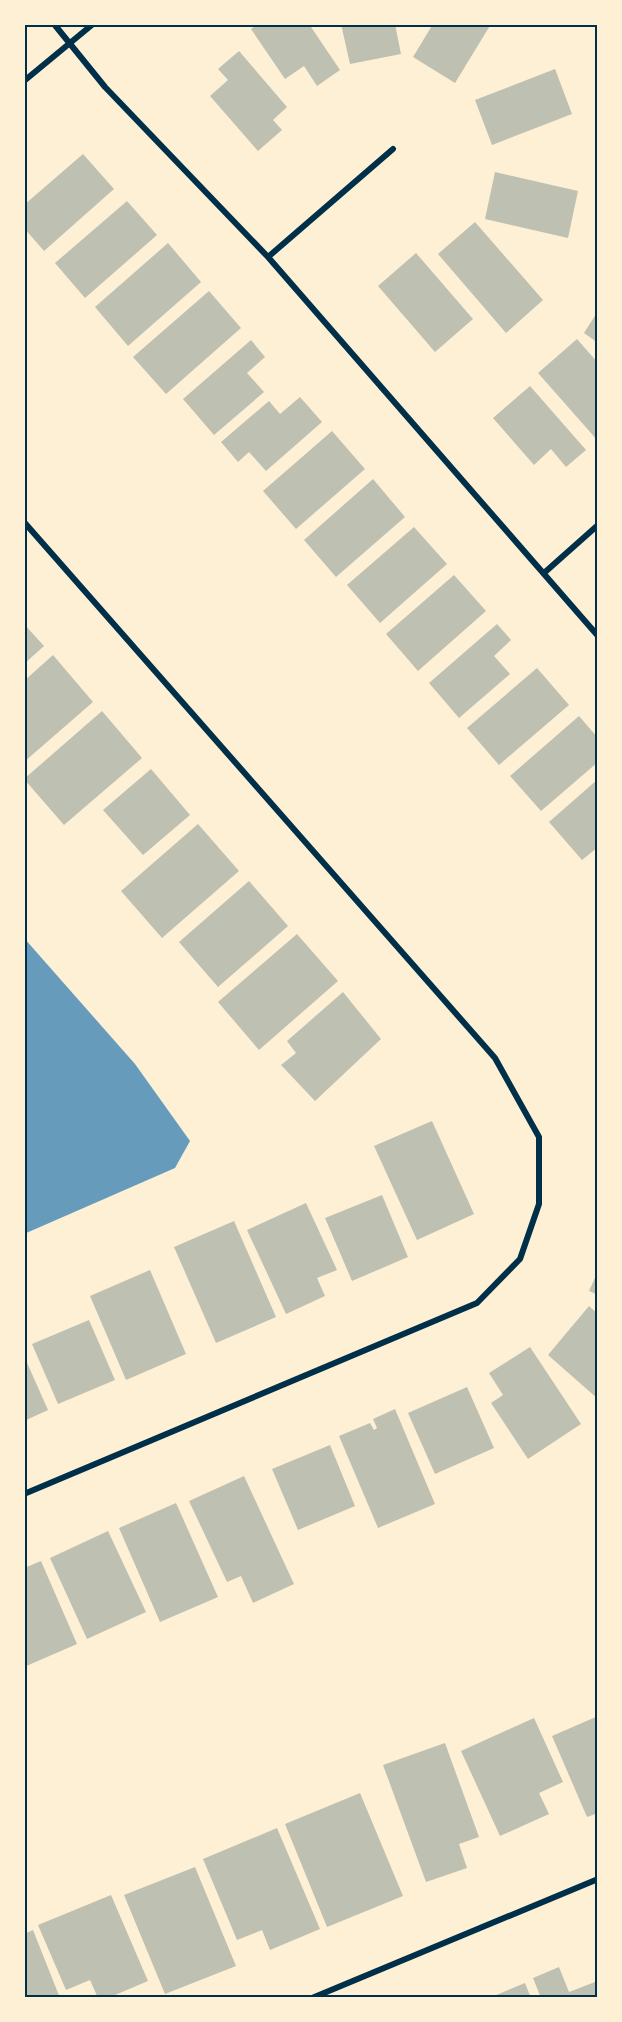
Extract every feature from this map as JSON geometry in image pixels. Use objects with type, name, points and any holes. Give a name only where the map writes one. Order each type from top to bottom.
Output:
[{"type":"street","points":[[54,24],[105,87],[268,257],[598,636]]},
{"type":"street","points":[[24,81],[93,24]]},
{"type":"street","points":[[268,257],[393,148]]},
{"type":"street","points":[[24,522],[495,1058],[539,1137],[539,1204],[520,1259],[477,1303],[383,1345],[24,1494]]},
{"type":"street","points":[[544,573],[598,525]]},
{"type":"street","points":[[312,1998],[598,1879]]},
{"type":"water","points":[[24,938],[135,1064],[190,1141],[175,1168],[24,1234]]},
{"type":"building","points":[[258,24],[309,24],[340,70],[317,86],[304,66],[285,79],[251,29]]},
{"type":"building","points":[[341,24],[395,24],[401,54],[350,64]]},
{"type":"building","points":[[433,24],[491,24],[455,83],[413,57]]},
{"type":"building","points":[[239,51],[287,107],[273,120],[282,130],[258,151],[210,96],[228,80],[218,69]]},
{"type":"building","points":[[555,69],[572,114],[492,145],[475,100]]},
{"type":"building","points":[[83,154],[114,189],[44,251],[24,228],[24,205]]},
{"type":"building","points":[[495,172],[578,191],[568,238],[485,219]]},
{"type":"building","points":[[127,201],[157,235],[85,298],[55,263]]},
{"type":"building","points":[[475,222],[543,300],[506,333],[438,254]]},
{"type":"building","points":[[168,243],[201,282],[128,346],[95,307]]},
{"type":"building","points":[[416,253],[473,319],[435,352],[378,286]]},
{"type":"building","points":[[209,291],[241,328],[166,394],[133,357]]},
{"type":"building","points":[[598,311],[598,343],[584,333]]},
{"type":"building","points":[[577,339],[598,363],[598,441],[538,373]]},
{"type":"building","points":[[251,340],[265,357],[247,373],[264,392],[214,435],[183,399]]},
{"type":"building","points":[[530,386],[586,450],[566,467],[551,449],[534,465],[493,418]]},
{"type":"building","points":[[300,397],[322,422],[266,471],[249,452],[238,462],[221,442],[269,401],[280,414]]},
{"type":"building","points":[[332,431],[365,469],[296,529],[263,491]]},
{"type":"building","points":[[373,479],[405,517],[336,577],[304,540]]},
{"type":"building","points":[[414,527],[447,564],[380,623],[347,585]]},
{"type":"building","points":[[454,575],[486,611],[418,671],[386,634]]},
{"type":"building","points":[[24,624],[44,646],[24,664]]},
{"type":"building","points":[[497,624],[511,640],[494,656],[510,674],[459,718],[429,683]]},
{"type":"building","points":[[53,655],[93,702],[24,762],[24,681]]},
{"type":"building","points":[[537,668],[569,705],[499,765],[467,728]]},
{"type":"building","points":[[102,711],[142,758],[64,825],[24,779]]},
{"type":"building","points":[[579,716],[598,738],[598,762],[541,811],[510,776]]},
{"type":"building","points":[[151,769],[190,815],[143,855],[103,810]]},
{"type":"building","points":[[598,779],[598,847],[582,860],[549,822]]},
{"type":"building","points":[[198,824],[239,871],[162,938],[121,891]]},
{"type":"building","points":[[249,881],[288,926],[218,987],[179,942]]},
{"type":"building","points":[[297,934],[338,981],[259,1050],[218,1002]]},
{"type":"building","points":[[343,992],[381,1039],[315,1101],[281,1065],[296,1053],[287,1041]]},
{"type":"building","points":[[432,1121],[474,1214],[417,1240],[374,1146]]},
{"type":"building","points":[[382,1195],[408,1257],[352,1281],[325,1218]]},
{"type":"building","points":[[306,1203],[337,1270],[317,1278],[325,1296],[286,1314],[247,1230]]},
{"type":"building","points":[[234,1221],[276,1317],[216,1343],[174,1247]]},
{"type":"building","points":[[150,1270],[186,1354],[126,1380],[90,1296]]},
{"type":"building","points":[[598,1271],[598,1295],[589,1291]]},
{"type":"building","points":[[589,1306],[598,1314],[598,1399],[548,1355]]},
{"type":"building","points":[[89,1320],[115,1380],[58,1404],[32,1344]]},
{"type":"building","points":[[530,1347],[581,1424],[528,1459],[491,1403],[503,1395],[489,1373]]},
{"type":"building","points":[[24,1356],[48,1410],[24,1421]]},
{"type":"building","points":[[467,1387],[494,1448],[435,1474],[408,1413]]},
{"type":"building","points":[[395,1409],[435,1504],[378,1528],[339,1436],[370,1423],[374,1430],[377,1428],[373,1419]]},
{"type":"building","points":[[330,1445],[355,1506],[298,1530],[272,1469]]},
{"type":"building","points":[[244,1476],[294,1584],[253,1603],[241,1576],[227,1582],[189,1501]]},
{"type":"building","points":[[176,1503],[218,1597],[160,1622],[119,1528]]},
{"type":"building","points":[[108,1531],[146,1612],[87,1639],[50,1558]]},
{"type":"building","points":[[41,1561],[77,1644],[24,1667],[24,1568]]},
{"type":"building","points":[[598,1716],[598,1813],[587,1817],[552,1736]]},
{"type":"building","points":[[534,1718],[563,1782],[539,1793],[549,1814],[500,1836],[461,1751]]},
{"type":"building","points":[[445,1743],[479,1837],[459,1844],[467,1868],[426,1882],[383,1765]]},
{"type":"building","points":[[360,1793],[403,1896],[327,1927],[285,1824]]},
{"type":"building","points":[[277,1828],[320,1929],[270,1950],[262,1930],[237,1940],[203,1859]]},
{"type":"building","points":[[195,1867],[236,1966],[165,1994],[124,1895]]},
{"type":"building","points":[[111,1895],[148,1981],[108,1998],[98,1998],[90,1980],[66,1990],[38,1925]]},
{"type":"building","points":[[33,1930],[60,1998],[24,1998],[24,1934]]},
{"type":"building","points":[[559,1967],[569,1992],[595,1982],[598,1998],[541,1998],[533,1978]]},
{"type":"building","points":[[525,1983],[531,1998],[489,1998]]}]
